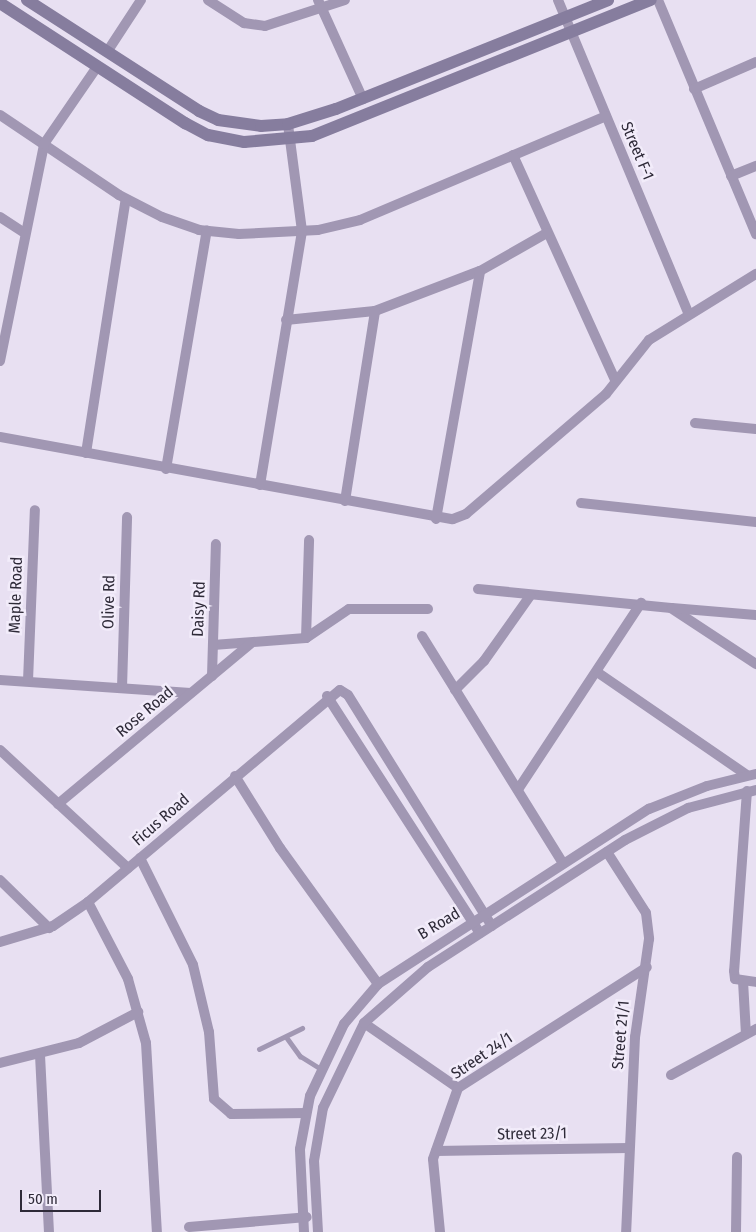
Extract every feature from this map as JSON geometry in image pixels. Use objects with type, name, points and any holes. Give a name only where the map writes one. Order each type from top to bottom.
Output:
[{"type":"street","points":[[27,0],[218,120],[262,126],[288,124],[363,98],[608,0]]},
{"type":"street","points":[[107,52],[141,0]]},
{"type":"street","points":[[208,0],[244,23],[265,26],[320,4],[346,0]]},
{"type":"street","name":"Street F-1","points":[[558,0],[688,313]]},
{"type":"street","points":[[0,3],[97,67],[208,135],[244,142],[291,140],[327,130],[651,0]]},
{"type":"street","points":[[658,0],[756,234]]},
{"type":"street","points":[[320,4],[363,98]]},
{"type":"street","points":[[694,89],[756,62]]},
{"type":"street","points":[[0,361],[44,144],[97,67]]},
{"type":"street","points":[[0,115],[126,199],[162,217],[207,230],[302,231],[360,220],[606,116]]},
{"type":"street","points":[[260,485],[302,231],[288,124]]},
{"type":"street","points":[[513,155],[615,380]]},
{"type":"street","points":[[731,176],[756,166]]},
{"type":"street","points":[[86,453],[126,199]]},
{"type":"street","points":[[0,217],[25,233]]},
{"type":"street","points":[[166,468],[207,230]]},
{"type":"street","points":[[286,320],[375,312],[480,271],[547,233]]},
{"type":"street","points":[[436,519],[480,271]]},
{"type":"street","points":[[0,437],[436,519],[466,514],[606,394],[615,380],[649,340],[688,313],[756,274]]},
{"type":"street","points":[[345,501],[375,312]]},
{"type":"street","points":[[695,423],[756,429]]},
{"type":"street","points":[[581,504],[756,522]]},
{"type":"street","name":"Maple Road","points":[[28,682],[35,510]]},
{"type":"street","name":"Olive Rd","points":[[122,688],[126,517]]},
{"type":"street","points":[[306,638],[309,540]]},
{"type":"street","name":"Daisy Rd","points":[[212,676],[216,544]]},
{"type":"street","points":[[478,589],[530,596],[641,602],[671,608],[756,615]]},
{"type":"street","points":[[455,690],[484,661],[530,596]]},
{"type":"street","points":[[519,788],[598,672],[641,602]]},
{"type":"street","points":[[671,608],[756,664]]},
{"type":"street","points":[[213,645],[306,638],[350,609],[428,610]]},
{"type":"street","points":[[422,636],[519,788],[564,863]]},
{"type":"street","name":"Rose Road","points":[[58,804],[251,643]]},
{"type":"street","points":[[598,672],[752,774]]},
{"type":"street","points":[[0,680],[191,693]]},
{"type":"street","points":[[480,934],[327,696],[340,690],[348,695],[492,926]]},
{"type":"street","name":"Ficus Road","points":[[0,942],[49,928],[88,902],[327,696]]},
{"type":"street","points":[[0,750],[128,868]]},
{"type":"street","name":"B Road","points":[[304,1232],[300,1149],[306,1112],[321,1069],[344,1024],[378,984],[484,913],[664,801],[752,774]]},
{"type":"street","points":[[235,776],[280,848],[378,984]]},
{"type":"street","points":[[751,790],[734,971],[735,979],[756,982]]},
{"type":"street","name":"B Road","points":[[318,1232],[314,1161],[322,1108],[364,1023],[428,968],[607,852],[672,814],[751,790]]},
{"type":"street","name":"Street 21/1","points":[[607,852],[646,912],[647,967],[636,1015],[626,1232]]},
{"type":"street","points":[[140,858],[193,965],[207,1017],[214,1099],[231,1114],[306,1112]]},
{"type":"street","points":[[0,880],[49,928]]},
{"type":"street","points":[[88,902],[128,979],[146,1043],[157,1232]]},
{"type":"street","name":"Street 24/1","points":[[440,1232],[436,1151],[458,1088],[647,967]]},
{"type":"street","points":[[743,981],[746,1034]]},
{"type":"street","points":[[0,1063],[40,1054],[112,1029],[138,1012]]},
{"type":"street","points":[[364,1023],[458,1088]]},
{"type":"street","points":[[671,1075],[756,1029]]},
{"type":"street","points":[[40,1054],[49,1232]]},
{"type":"street","name":"Street 23/1","points":[[436,1151],[629,1148]]},
{"type":"street","points":[[736,1232],[737,1158]]},
{"type":"street","points":[[189,1227],[317,1216]]},
{"type":"lane","points":[[259,1049],[302,1028]]},
{"type":"lane","points":[[286,1037],[300,1056],[321,1069]]}]
